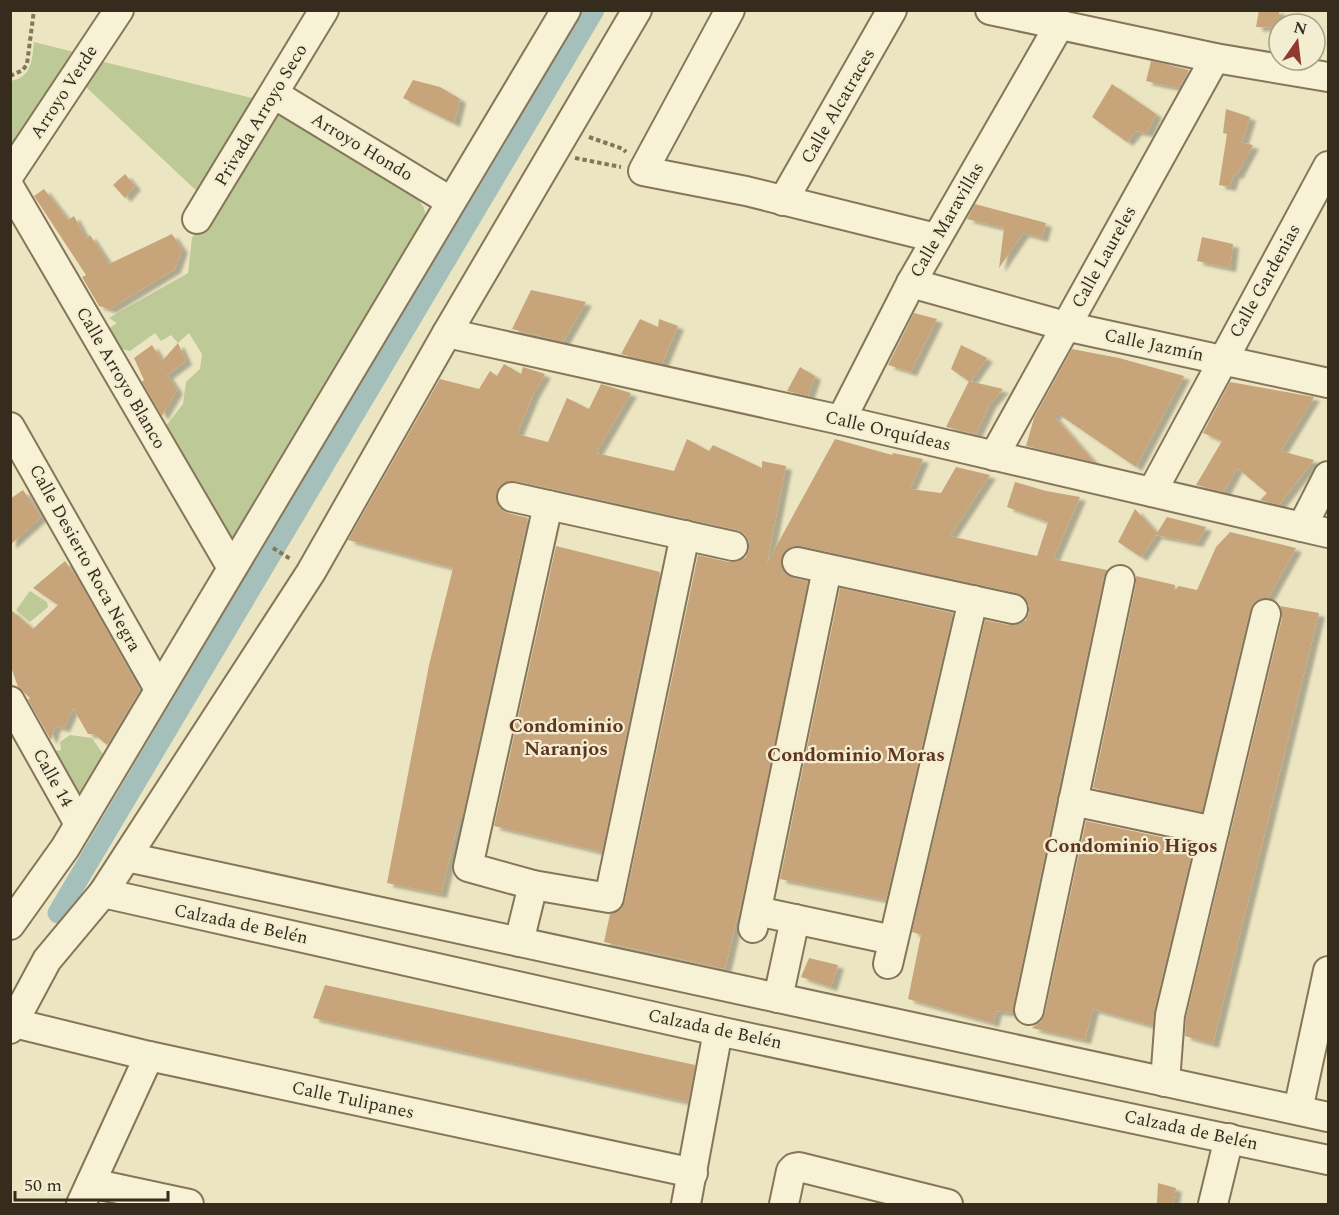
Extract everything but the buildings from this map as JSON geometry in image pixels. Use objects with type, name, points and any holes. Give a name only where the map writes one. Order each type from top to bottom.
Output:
[{"type":"street","name":"Arroyo Verde","points":[[10,174],[119,10]]},
{"type":"street","name":"Privada Arroyo Seco","points":[[197,219],[324,10]]},
{"type":"street","points":[[10,924],[65,848],[566,10]]},
{"type":"street","points":[[12,1026],[47,960],[103,893],[310,572],[637,10]]},
{"type":"street","points":[[730,10],[643,171],[783,201],[936,238]]},
{"type":"street","name":"Calle Alcatraces","points":[[783,201],[892,10]]},
{"type":"street","points":[[990,10],[1215,58],[1329,77]]},
{"type":"street","name":"Calle Maravillas","points":[[841,420],[910,283],[1060,24]]},
{"type":"street","name":"Calle Laureles","points":[[994,456],[1215,58]]},
{"type":"street","name":"Arroyo Hondo","points":[[274,94],[450,201]]},
{"type":"street","name":"Calle Gardenias","points":[[1152,492],[1329,166]]},
{"type":"street","name":"Calle Arroyo Blanco","points":[[10,188],[232,568]]},
{"type":"street","name":"Calle Jazmín","points":[[910,283],[1065,326],[1329,383]]},
{"type":"street","name":"Calle Orquídeas","points":[[447,333],[841,420],[1315,530]]},
{"type":"street","name":"Calle Desierto Roca Negra","points":[[10,427],[159,689]]},
{"type":"street","points":[[1315,530],[1329,476]]},
{"type":"street","points":[[512,497],[733,546]]},
{"type":"street","points":[[548,505],[468,867],[533,885],[609,898],[685,535]]},
{"type":"street","points":[[797,562],[1012,609]]},
{"type":"street","points":[[827,569],[755,920],[795,919],[890,952],[973,600]]},
{"type":"street","points":[[1029,1010],[1120,580]]},
{"type":"street","points":[[1109,1112],[1141,1076],[1155,1038],[1170,1015],[1266,614]]},
{"type":"street","name":"Calle 14","points":[[10,701],[79,824]]},
{"type":"street","points":[[1073,801],[1214,831]]},
{"type":"street","points":[[127,857],[1329,1117]]},
{"type":"street","points":[[519,942],[533,885]]},
{"type":"street","name":"Calzada de Belén","points":[[103,893],[718,1031],[1329,1160]]},
{"type":"street","points":[[778,998],[795,919]]},
{"type":"street","points":[[441,968],[450,927]]},
{"type":"street","points":[[1298,1110],[1329,971]]},
{"type":"street","name":"Calle Tulipanes","points":[[12,1026],[693,1173]]},
{"type":"street","points":[[686,1204],[718,1031]]},
{"type":"street","points":[[149,1056],[86,1194],[189,1204]]},
{"type":"street","points":[[1213,1204],[1229,1138]]},
{"type":"street","points":[[1285,1150],[1329,1172]]},
{"type":"street","points":[[784,1204],[791,1171],[799,1167],[948,1204]]},
{"type":"path","points":[[10,76],[23,70],[27,64],[34,10]]},
{"type":"path","points":[[568,129],[623,149],[643,171]]},
{"type":"path","points":[[554,154],[643,171]]},
{"type":"path","points":[[264,543],[300,565]]},
{"type":"green space","points":[[34,42],[86,55],[11,150],[11,81],[23,76],[30,67]]},
{"type":"green space","points":[[100,61],[260,100],[202,196],[86,87]]},
{"type":"green space","points":[[277,110],[415,194],[424,208],[426,218],[235,544],[227,539],[211,505],[166,426],[183,404],[186,382],[200,369],[202,354],[189,333],[178,343],[171,335],[161,341],[155,333],[130,351],[118,348],[108,329],[117,323],[109,318],[188,273],[192,238]]},
{"type":"green space","points":[[30,591],[47,602],[48,607],[30,622],[16,610]]},
{"type":"green space","points":[[70,735],[92,738],[105,757],[86,792],[75,793],[55,751],[61,750],[60,742]]},
{"type":"waterway","points":[[58,913],[594,10]]},
{"type":"district","name":"Condominio Naranjos","points":[[566,738]]},
{"type":"district","name":"Condominio Moras","points":[[856,755]]},
{"type":"district","name":"Condominio Higos","points":[[1131,846]]}]
